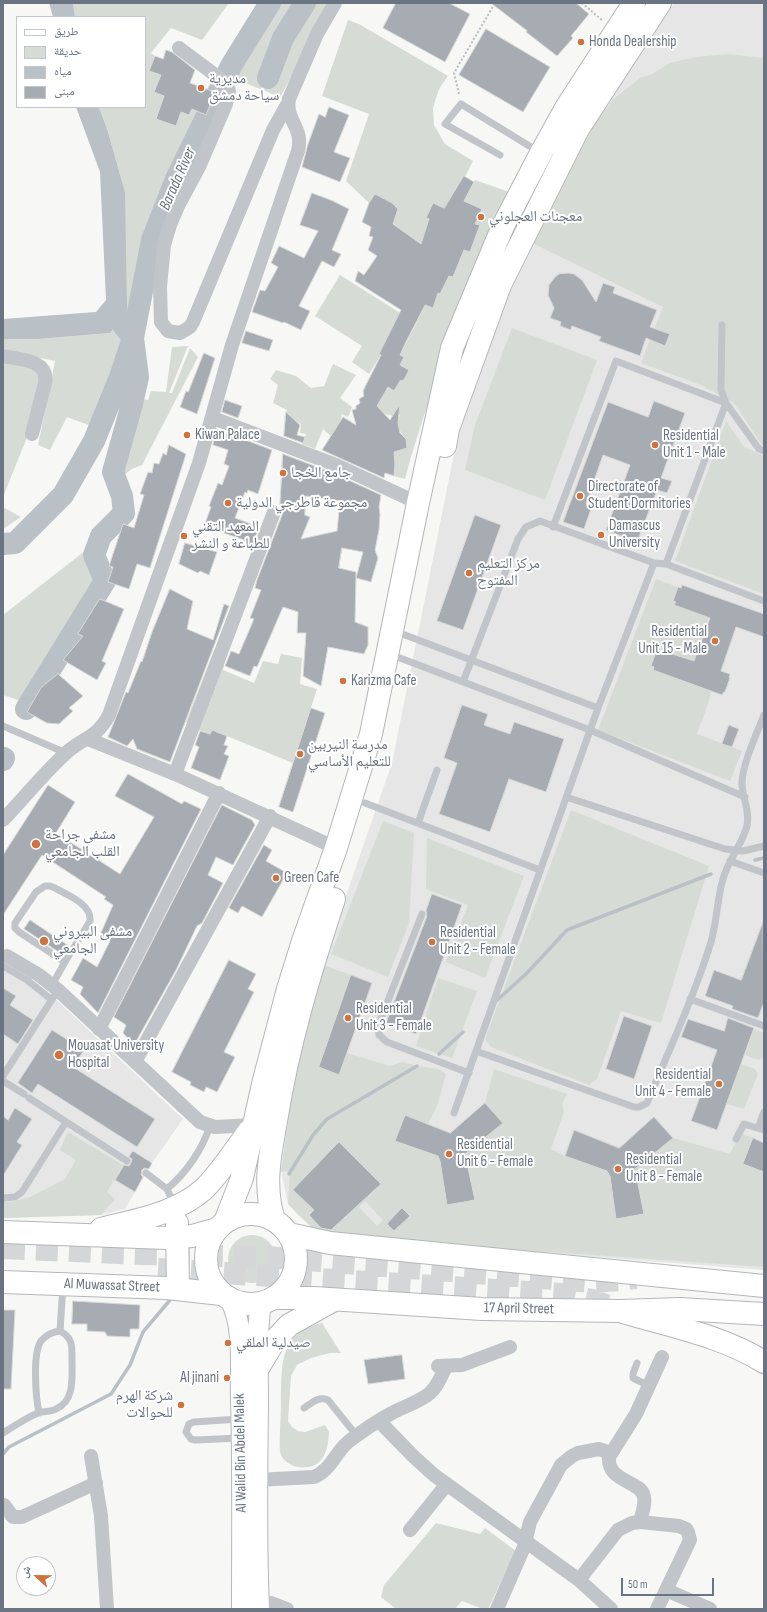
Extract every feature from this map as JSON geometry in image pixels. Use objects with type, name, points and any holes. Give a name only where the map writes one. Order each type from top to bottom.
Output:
[{"type":"main road","points":[[634,3],[566,108],[541,153],[503,226],[452,348],[418,503],[371,734],[336,848],[303,941],[274,1037],[242,1178],[221,1225],[207,1247],[206,1262],[209,1277],[214,1286],[226,1297],[245,1304],[268,1301],[289,1284],[294,1269],[296,1254],[293,1244],[281,1227],[269,1200],[267,1179],[282,1082],[288,1053],[306,986],[380,758],[448,429],[500,285],[578,129],[660,3]]},
{"type":"main road","points":[[81,1235],[171,1198],[194,1197],[211,1181],[254,1125]]},
{"type":"main road","points":[[171,1198],[178,1238],[178,1289]]},
{"type":"main road","points":[[3,1232],[178,1238],[203,1234],[234,1217],[249,1214],[265,1216],[281,1227],[330,1243],[764,1286]]},
{"type":"main road","name":"Al Muwassat Street","points":[[3,1282],[178,1289],[226,1297]]},
{"type":"main road","name":"Al Walid Bin Abdel Malek","points":[[226,1297],[235,1308],[239,1328],[242,1428],[253,1607]]},
{"type":"main road","points":[[258,1368],[275,1340],[290,1325],[334,1300]]},
{"type":"main road","name":"17 April Street","points":[[268,1301],[334,1300],[482,1309],[620,1311],[680,1308],[764,1314]]},
{"type":"main road","name":"Al Walid Bin Abdel Malek","points":[[253,1607],[258,1368],[257,1333],[268,1301]]},
{"type":"main road","points":[[620,1311],[723,1341],[764,1362]]},
{"type":"street","points":[[3,820],[66,753],[88,739],[100,729],[109,715],[199,463],[232,345],[300,143],[300,135],[290,116],[288,99],[317,34],[335,3]]},
{"type":"street","points":[[179,48],[223,81],[229,91],[226,104],[199,167],[178,206],[164,245],[161,266],[160,316],[164,327],[174,333],[185,331],[192,322],[273,130],[288,105]]},
{"type":"street","points":[[3,356],[34,362],[40,365],[44,370],[46,377],[45,383],[32,434]]},
{"type":"street","points":[[212,418],[336,465],[418,503]]},
{"type":"street","points":[[175,774],[274,512]]},
{"type":"street","points":[[88,739],[219,793],[336,848]]},
{"type":"street","points":[[99,1029],[219,793]]},
{"type":"street","points":[[135,1062],[270,816]]},
{"type":"street","points":[[5,961],[54,992],[99,1029],[200,1122],[210,1126],[221,1127],[254,1125]]},
{"type":"street","points":[[256,1480],[314,1477],[322,1474],[342,1448],[357,1436],[391,1413],[430,1393],[438,1384],[442,1366],[456,1366],[471,1362],[510,1347]]},
{"type":"street","points":[[640,1522],[644,1495],[640,1490],[613,1472],[609,1462],[611,1453],[636,1414],[662,1357]]},
{"type":"street","points":[[379,1421],[413,1456],[447,1484],[579,1580],[611,1609]]},
{"type":"street","points":[[496,1609],[522,1553],[530,1522],[561,1465],[578,1453],[599,1449],[611,1453]]},
{"type":"street","points":[[90,1456],[96,1483],[106,1572],[107,1609]]},
{"type":"street","points":[[4,1505],[13,1517],[22,1517],[96,1483]]},
{"type":"street","points":[[410,1530],[447,1484]]},
{"type":"street","points":[[579,1580],[618,1530],[632,1523],[640,1522],[679,1526],[686,1529],[688,1532],[690,1536],[688,1544],[658,1609]]},
{"type":"street","points":[[666,1590],[710,1609]]},
{"type":"street","points":[[253,1607],[271,1603],[287,1609]]},
{"type":"lane","points":[[500,155],[445,124],[461,104],[541,153]]},
{"type":"lane","points":[[722,325],[721,390],[726,403],[759,449],[764,451]]},
{"type":"lane","points":[[553,526],[616,361],[726,403]]},
{"type":"lane","points":[[666,564],[726,403]]},
{"type":"lane","points":[[463,682],[518,539],[526,527],[540,521],[654,563],[666,564],[764,601]]},
{"type":"lane","points":[[454,1113],[598,708],[654,563]]},
{"type":"lane","points":[[405,635],[598,708]]},
{"type":"lane","points":[[400,658],[590,730],[745,797]]},
{"type":"lane","points":[[476,1051],[634,1107],[639,1107],[647,1103],[690,999],[711,940],[723,879],[730,861],[742,840],[747,825],[748,810],[742,784],[744,768],[764,715]]},
{"type":"lane","points":[[3,726],[66,753]]},
{"type":"lane","points":[[418,823],[437,770]]},
{"type":"lane","points":[[566,797],[725,850],[736,851],[764,846]]},
{"type":"lane","points":[[365,803],[540,870]]},
{"type":"lane","points":[[730,861],[764,873]]},
{"type":"lane","points":[[3,1076],[6,1066],[54,992],[65,962],[90,921],[90,914],[84,906],[55,888],[45,886],[36,892],[15,923],[15,928],[65,962]]},
{"type":"lane","points":[[422,914],[378,1026],[380,1035],[388,1042],[468,1073]]},
{"type":"lane","points":[[690,999],[764,1026]]},
{"type":"lane","points":[[3,1081],[127,1161]]},
{"type":"lane","points":[[736,1139],[744,1124],[761,1129],[764,1112]]},
{"type":"lane","points":[[3,1198],[15,1197],[22,1192],[66,1122]]},
{"type":"lane","points":[[146,1173],[171,1198],[177,1180],[201,1149],[210,1126]]},
{"type":"lane","points":[[60,1331],[63,1284]]},
{"type":"lane","points":[[3,1434],[39,1413],[56,1410],[66,1403],[71,1394],[72,1371],[70,1340],[60,1331],[54,1332],[44,1338],[40,1342],[37,1353],[36,1397],[39,1413]]},
{"type":"lane","points":[[638,1363],[633,1374],[633,1378],[648,1386]]},
{"type":"lane","points":[[304,1408],[316,1400],[324,1398],[328,1400],[357,1436]]},
{"type":"lane","points":[[194,1422],[242,1428],[195,1440],[191,1439],[186,1432],[187,1428],[194,1422]]},
{"type":"path","points":[[461,104],[454,73],[495,3]]},
{"type":"path","points":[[582,3],[616,32]]},
{"type":"shaded area","name":"Damascus University","points":[[674,3],[764,3],[764,1270],[323,1236],[298,1215],[288,1204],[281,1171],[298,1051],[331,939],[392,763],[459,429],[510,287],[530,242],[597,119]]},
{"type":"shaded area","name":"Mouasat University Hospital","points":[[3,959],[47,991],[183,1119],[152,1163],[125,1209],[101,1215],[3,1218]]},
{"type":"green space","points":[[73,3],[229,3],[202,40],[171,28],[151,53],[155,56],[149,71],[161,75],[155,92],[164,96],[156,119],[176,126],[181,112],[189,115],[192,109],[206,115],[176,168],[144,238],[133,312],[103,406],[94,427],[67,417],[50,450],[38,445],[55,361],[3,350],[3,339],[38,339],[110,333],[125,192],[108,132],[99,108],[146,108],[146,16],[75,16]]},
{"type":"green space","points":[[276,3],[332,3],[280,97],[230,77]]},
{"type":"green space","points":[[348,20],[359,24],[448,76],[439,89],[433,108],[434,125],[445,144],[473,161],[424,246],[393,224],[398,209],[392,203],[369,203],[346,181],[369,114],[322,96]]},
{"type":"green space","points":[[728,54],[764,58],[764,448],[734,403],[701,385],[641,363],[663,307],[530,242],[597,119],[616,97],[640,78],[652,74],[670,63],[696,57]]},
{"type":"green space","points":[[475,180],[512,193],[440,370],[427,406],[405,479],[394,476],[394,452],[406,439],[399,428],[398,422],[400,415],[395,412],[393,416],[385,414],[377,406],[381,398],[364,388],[369,378],[394,391],[400,381],[404,380],[409,370],[400,365],[404,357],[400,355],[422,312],[420,302],[433,308],[435,301],[425,288],[440,294],[449,276],[453,277],[464,250],[470,252],[480,226],[475,224],[482,209],[464,201]]},
{"type":"green space","points":[[340,275],[405,316],[369,374],[352,362],[362,346],[315,316]]},
{"type":"green space","points":[[512,328],[597,360],[545,500],[465,470],[475,425]]},
{"type":"green space","points":[[188,346],[169,393],[172,393],[190,348],[198,357],[142,465],[132,469],[118,479],[117,470],[137,403],[140,399],[148,400],[151,391],[166,392],[172,347]]},
{"type":"green space","points":[[3,359],[33,366],[42,384],[26,440],[3,497]]},
{"type":"green space","points":[[333,364],[356,375],[340,398],[352,407],[348,417],[342,414],[341,420],[331,436],[323,429],[315,449],[302,444],[306,434],[300,433],[301,424],[286,414],[287,410],[273,403],[278,385],[270,379],[276,370],[296,376],[311,388],[324,386]]},
{"type":"green space","points":[[726,421],[744,447],[764,456],[764,594],[675,561]]},
{"type":"green space","points":[[3,507],[21,517],[3,529]]},
{"type":"green space","points":[[95,543],[91,556],[101,581],[27,703],[3,695],[3,615]]},
{"type":"green space","points":[[656,579],[678,587],[675,605],[709,617],[695,662],[660,650],[653,670],[669,676],[670,673],[679,679],[697,685],[707,686],[706,689],[711,691],[697,734],[742,751],[730,781],[598,730]]},
{"type":"green space","points":[[214,650],[227,654],[223,670],[254,683],[263,661],[278,664],[281,654],[302,658],[300,684],[317,689],[293,763],[212,730],[210,734],[199,730],[186,722]]},
{"type":"green space","points":[[571,810],[709,866],[661,1023],[621,1011],[597,1079],[589,1085],[491,1047],[485,1039]]},
{"type":"green space","points":[[383,821],[414,833],[409,923],[388,977],[331,954]]},
{"type":"green space","points":[[427,838],[524,876],[485,978],[446,962],[468,905],[426,889]]},
{"type":"green space","points":[[323,965],[351,975],[319,1067],[339,1074],[347,1053],[390,1066],[403,1062],[417,1066],[439,1069],[446,1074],[437,1106],[428,1124],[405,1115],[395,1141],[438,1156],[447,1204],[475,1200],[466,1156],[467,1152],[503,1123],[485,1103],[494,1069],[567,1094],[562,1104],[564,1112],[551,1149],[565,1156],[607,1171],[610,1176],[617,1219],[644,1214],[635,1171],[637,1167],[673,1138],[730,1154],[740,1133],[753,1138],[743,1164],[764,1172],[764,1267],[323,1236],[312,1228],[288,1204],[290,1172],[281,1171],[298,1051]],"holes":[[[361,1164],[381,1185],[326,1234],[309,1214]],[[365,1201],[383,1220],[377,1226],[359,1207]],[[402,1208],[410,1216],[395,1231],[387,1224]]]},
{"type":"green space","points":[[438,978],[477,991],[452,1058],[416,1046]]},
{"type":"green space","points":[[750,1028],[764,1033],[764,1057],[759,1060],[745,1055],[753,1033],[744,1030]]},
{"type":"green space","points":[[741,1064],[755,1069],[758,1074],[744,1109],[727,1104]]},
{"type":"green space","points":[[68,1132],[123,1165],[107,1192],[115,1199],[101,1215],[3,1218],[3,1201],[10,1202],[30,1197],[65,1179],[76,1160],[60,1150]]},
{"type":"green space","points":[[247,1235],[257,1235],[269,1242],[276,1254],[276,1264],[269,1276],[257,1283],[247,1283],[239,1279],[232,1272],[228,1264],[228,1254],[232,1246],[239,1239]]},
{"type":"green space","points":[[322,1323],[341,1353],[330,1353],[311,1358],[297,1365],[291,1376],[288,1421],[292,1427],[298,1431],[305,1432],[325,1425],[329,1432],[328,1442],[322,1459],[312,1466],[299,1467],[287,1462],[280,1452],[283,1364],[285,1353],[297,1334]]},
{"type":"green space","points":[[436,1523],[480,1534],[485,1528],[516,1551],[488,1609],[483,1609],[462,1601],[455,1609],[396,1609],[381,1597],[384,1585]]},
{"type":"water","points":[[49,3],[73,3],[75,16],[53,16]]},
{"type":"water","points":[[76,108],[99,108],[108,132],[125,192],[127,310],[110,333],[38,339],[3,339],[3,319],[96,312],[106,300],[100,172]]},
{"type":"building","points":[[396,3],[449,3],[470,14],[445,62],[383,28]]},
{"type":"building","points":[[491,3],[576,3],[589,14],[571,36],[573,38],[557,56]]},
{"type":"building","points":[[486,29],[550,67],[523,112],[459,75]]},
{"type":"building","points":[[166,50],[172,52],[195,70],[190,83],[215,92],[206,115],[192,109],[189,115],[181,112],[176,126],[156,119],[164,96],[154,92],[161,75],[149,71],[155,56],[163,59]]},
{"type":"building","points":[[329,107],[349,115],[334,152],[350,158],[340,182],[302,167],[308,144],[319,114],[325,117]]},
{"type":"building","points":[[464,176],[474,182],[464,201],[482,209],[475,224],[480,225],[470,252],[464,250],[453,277],[449,276],[440,294],[438,293],[433,308],[425,305],[406,342],[400,355],[404,357],[400,365],[409,370],[404,380],[400,381],[394,391],[388,387],[377,406],[390,420],[400,404],[398,423],[400,433],[406,439],[407,448],[394,452],[394,476],[385,473],[384,478],[322,450],[343,417],[356,425],[352,410],[356,409],[356,406],[360,403],[359,399],[364,396],[363,391],[381,355],[379,354],[401,310],[355,281],[358,271],[364,275],[377,256],[368,250],[373,237],[369,236],[371,227],[362,222],[369,203],[375,194],[392,203],[398,209],[393,224],[421,244],[429,219],[426,218],[433,203],[444,208]]},
{"type":"building","points":[[312,193],[349,209],[332,250],[341,254],[334,267],[322,261],[299,306],[310,311],[301,330],[284,322],[283,323],[252,312],[260,290],[265,291],[278,267],[271,263],[279,246],[304,258],[318,231],[300,225]]},
{"type":"building","points":[[559,274],[574,274],[582,280],[596,302],[603,283],[615,287],[613,293],[657,310],[650,327],[670,334],[665,346],[646,338],[640,356],[599,341],[601,337],[572,326],[571,330],[560,326],[561,322],[550,318],[554,308],[548,295],[549,285]]},
{"type":"building","points":[[246,331],[273,340],[269,351],[242,343]]},
{"type":"building","points":[[204,353],[215,358],[197,414],[180,407],[186,391],[188,392]]},
{"type":"building","points":[[225,400],[242,406],[238,418],[222,412]]},
{"type":"building","points":[[654,401],[685,413],[661,478],[672,481],[667,493],[657,490],[637,542],[606,530],[630,465],[603,455],[586,504],[592,506],[584,529],[563,522],[608,402],[648,417]]},
{"type":"building","points":[[286,412],[300,425],[297,435],[305,437],[303,443],[284,436]]},
{"type":"building","points":[[217,429],[272,450],[258,494],[248,490],[247,493],[245,492],[235,518],[259,527],[250,551],[250,546],[242,543],[244,540],[204,526],[211,507],[209,506],[218,483],[222,485],[229,466],[224,464],[228,450],[213,445]]},
{"type":"building","points":[[169,445],[186,454],[150,568],[137,564],[129,589],[108,582],[113,567],[109,566],[123,524],[134,528],[144,495],[140,494],[148,472],[152,473],[154,463],[159,464],[163,453],[166,455]]},
{"type":"building","points":[[283,454],[333,473],[381,495],[379,507],[379,530],[375,550],[378,558],[371,582],[356,578],[355,622],[368,627],[368,645],[364,654],[328,647],[321,686],[303,676],[306,633],[297,633],[298,612],[283,607],[257,667],[254,666],[250,676],[225,666],[231,651],[239,654],[254,619],[250,618],[261,590],[255,588],[282,515],[280,506]],"holes":[[[306,496],[340,501],[337,531],[301,539],[310,517],[305,515]],[[342,548],[363,552],[356,578],[356,572],[339,568]]]},
{"type":"building","name":"مركز التعليم المفتوح","points":[[475,515],[501,525],[463,630],[437,621]]},
{"type":"building","points":[[185,543],[217,552],[209,575],[200,571],[198,573],[179,564]]},
{"type":"building","name":"Residential Unit 15 - Male","points":[[682,585],[764,614],[764,637],[736,627],[721,671],[730,674],[725,692],[722,695],[653,670],[654,667],[651,666],[656,652],[659,653],[660,650],[694,661],[710,618],[674,605],[676,602],[673,601],[678,587],[681,588]]},
{"type":"building","points":[[170,589],[193,601],[187,629],[213,640],[224,604],[229,606],[170,762],[137,749],[133,739],[127,746],[108,737],[126,692],[128,693],[141,661],[142,662],[152,632]]},
{"type":"building","points":[[100,599],[124,609],[102,661],[106,663],[97,680],[63,660],[83,636],[78,634]]},
{"type":"building","points":[[58,674],[83,696],[69,708],[73,711],[59,724],[47,723],[27,712],[41,688]]},
{"type":"building","points":[[462,705],[488,714],[484,725],[510,734],[514,722],[564,739],[546,792],[509,779],[490,832],[439,814],[457,763],[444,758]]},
{"type":"building","points":[[311,708],[325,713],[293,812],[279,807]]},
{"type":"building","points":[[729,725],[739,729],[732,747],[722,744]]},
{"type":"building","points":[[212,730],[227,736],[224,745],[228,746],[224,754],[229,756],[220,780],[191,768],[199,747],[195,745],[200,731],[210,734]]},
{"type":"building","points":[[128,774],[182,804],[184,801],[201,809],[98,1013],[80,994],[83,987],[71,980],[83,958],[97,967],[110,941],[100,935],[113,905],[104,899],[106,897],[42,855],[3,915],[3,855],[48,785],[75,802],[56,833],[120,874],[154,817],[115,796]]},
{"type":"building","points":[[222,805],[252,820],[255,825],[233,865],[216,857],[208,875],[223,883],[202,923],[197,926],[176,970],[134,1045],[123,1033],[126,1025],[114,1017]]},
{"type":"building","points":[[264,845],[272,850],[266,861],[287,873],[262,917],[242,906],[238,913],[229,908]]},
{"type":"building","name":"Residential Unit 2 - Female","points":[[432,894],[462,905],[416,1034],[386,1023],[427,916],[426,911]]},
{"type":"building","points":[[30,920],[69,946],[63,955],[24,929]]},
{"type":"building","points":[[763,922],[764,1002],[758,1018],[732,1009],[733,1006],[705,996],[714,970],[741,980]]},
{"type":"building","points":[[229,960],[256,974],[248,989],[254,992],[224,1052],[235,1057],[217,1092],[206,1087],[204,1092],[190,1085],[191,1082],[172,1072]]},
{"type":"building","name":"Residential Unit 3 - Female","points":[[351,975],[372,983],[339,1075],[319,1067]]},
{"type":"building","points":[[3,988],[16,996],[10,1005],[33,1020],[18,1044],[3,1034]]},
{"type":"building","points":[[624,1016],[652,1026],[634,1079],[606,1069]]},
{"type":"building","name":"Residential Unit 4 - Female","points":[[728,1018],[754,1028],[717,1130],[691,1121],[717,1050],[681,1037],[688,1019],[724,1031]]},
{"type":"building","points":[[52,1030],[84,1050],[73,1067],[155,1119],[137,1147],[38,1084],[32,1093],[18,1083]]},
{"type":"building","name":"Residential Unit 6 - Female","points":[[485,1103],[503,1123],[465,1154],[475,1200],[447,1205],[438,1156],[395,1141],[405,1115],[450,1133]]},
{"type":"building","points":[[15,1108],[32,1119],[17,1142],[22,1145],[3,1176],[3,1116],[8,1120]]},
{"type":"building","name":"Residential Unit 8 - Female","points":[[654,1117],[673,1138],[635,1169],[644,1214],[616,1219],[610,1176],[607,1171],[565,1156],[574,1130],[619,1148]]},
{"type":"building","points":[[753,1138],[764,1143],[764,1172],[743,1164]]},
{"type":"building","points":[[339,1142],[381,1184],[331,1230],[321,1228],[309,1215],[314,1210],[293,1190]]},
{"type":"building","points":[[133,1151],[152,1163],[149,1169],[144,1168],[142,1170],[141,1175],[143,1177],[135,1192],[115,1180],[124,1165],[129,1166],[131,1163],[132,1159],[129,1157]]},
{"type":"building","points":[[402,1208],[410,1216],[394,1231],[387,1224]]},
{"type":"building","points":[[73,1301],[140,1305],[139,1329],[130,1329],[130,1337],[107,1336],[105,1332],[87,1331],[87,1324],[72,1324]]},
{"type":"building","points":[[3,1310],[15,1310],[11,1389],[3,1389]]},
{"type":"building","points":[[402,1355],[405,1379],[368,1384],[364,1360]]},
{"type":"waterway","name":"Barada River","points":[[3,544],[15,543],[63,495],[94,441],[120,377],[133,338],[152,240],[176,179],[231,66],[270,3]]},
{"type":"waterway","points":[[268,78],[283,38],[305,3]]},
{"type":"waterway","points":[[26,709],[105,581],[94,555],[101,536],[124,513],[122,496],[113,472],[138,377],[133,338],[114,313]]},
{"type":"waterway","points":[[755,860],[764,858]]},
{"type":"waterway","points":[[495,1002],[527,973],[567,930],[711,874]]},
{"type":"waterway","points":[[439,1054],[463,1032]]},
{"type":"waterway","points":[[289,1174],[313,1135],[327,1119],[417,1066]]},
{"type":"waterway","points":[[3,1454],[9,1447],[111,1394],[130,1365],[143,1332],[170,1300]]},
{"type":"tunnel","points":[[3,1248],[141,1254],[268,1257],[593,1282],[636,1278]]},
{"type":"tunnel","points":[[158,1269],[562,1294],[592,1300],[618,1310]]},
{"type":"place","name":"Honda Dealership","points":[[581,42]]},
{"type":"place","name":"مديرية سياحة دمشق","points":[[201,88]]},
{"type":"place","name":"معجنات العجلوني","points":[[481,217]]},
{"type":"place","name":"Kiwan Palace","points":[[187,435]]},
{"type":"place","name":"Residential Unit 1 - Male","points":[[655,445]]},
{"type":"place","name":"جامع الخجا","points":[[283,473]]},
{"type":"place","name":"Directorate of Student Dormitories","points":[[580,496]]},
{"type":"place","name":"مجموعة قاطرجي الدولية","points":[[228,503]]},
{"type":"place","name":"Damascus University","points":[[601,535]]},
{"type":"place","name":"المعهد التقني للطباعة و النشر","points":[[184,536]]},
{"type":"place","name":"مركز التعليم المفتوح","points":[[469,573]]},
{"type":"place","name":"Residential Unit 15 - Male","points":[[715,641]]},
{"type":"place","name":"Karizma Cafe","points":[[343,681]]},
{"type":"place","name":"مدرسة النيربين للتعليم الأساسي","points":[[300,754]]},
{"type":"place","name":"مشفى جراحة القلب الجامعي","points":[[36,844]]},
{"type":"place","name":"Green Cafe","points":[[276,878]]},
{"type":"place","name":"مشفى البيروني الجامعي","points":[[44,941]]},
{"type":"place","name":"Residential Unit 2 - Female","points":[[432,942]]},
{"type":"place","name":"Residential Unit 3 - Female","points":[[348,1018]]},
{"type":"place","name":"Mouasat University Hospital","points":[[59,1055]]},
{"type":"place","name":"Residential Unit 4 - Female","points":[[719,1084]]},
{"type":"place","name":"Residential Unit 6 - Female","points":[[449,1154]]},
{"type":"place","name":"Residential Unit 8 - Female","points":[[618,1169]]},
{"type":"place","name":"صيدلية الملقي","points":[[228,1343]]},
{"type":"place","name":"Al jinani","points":[[227,1378]]},
{"type":"place","name":"شركة الهرم للحوالات","points":[[181,1405]]}]
